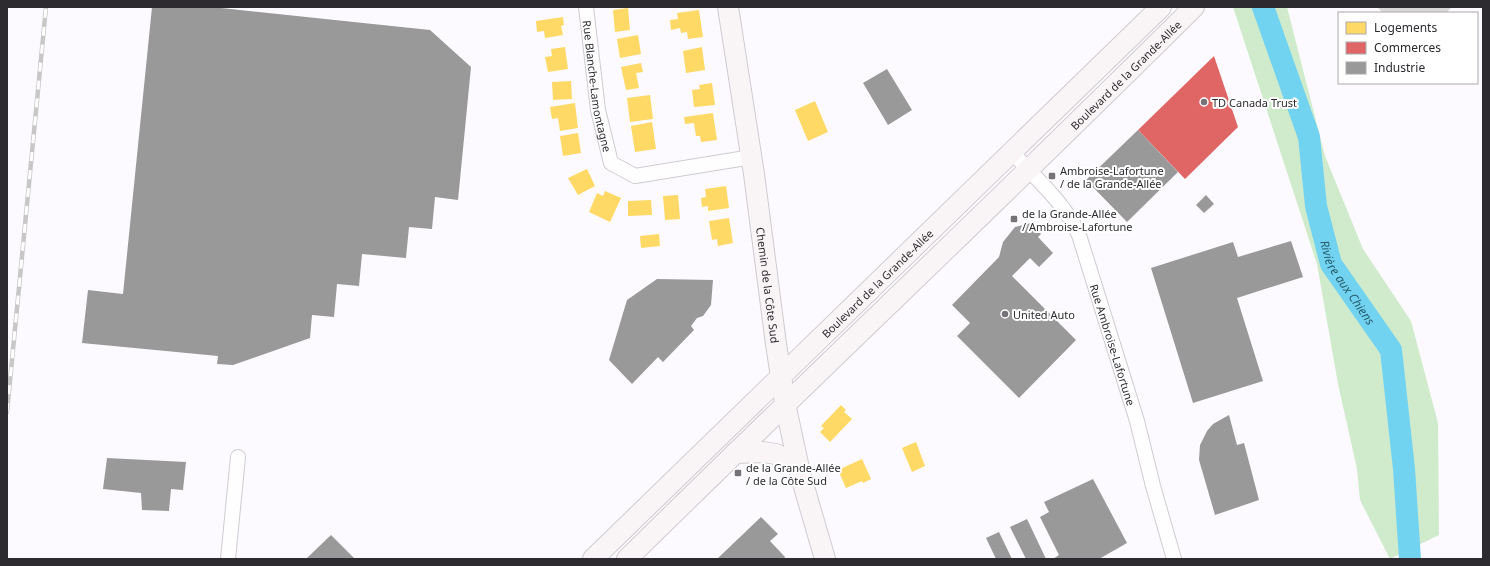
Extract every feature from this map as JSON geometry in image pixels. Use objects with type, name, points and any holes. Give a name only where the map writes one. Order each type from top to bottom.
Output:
[{"type":"street","name":"Rue Blanche-Lamontagne","points":[[586,7],[598,110],[610,163],[635,176],[752,157]]},
{"type":"street","name":"Chemin de la Côte Sud","points":[[728,7],[752,157],[785,403],[798,465],[808,503],[826,559]]},
{"type":"street","name":"Boulevard de la Grande-Allée","points":[[593,559],[1161,7]]},
{"type":"street","name":"Boulevard de la Grande-Allée","points":[[627,559],[785,403],[1028,170],[1194,7]]},
{"type":"street","name":"Rue Ambroise-Lafortune","points":[[1012,152],[1065,211],[1073,222],[1079,235],[1137,421],[1153,486],[1174,559]]},
{"type":"street","points":[[735,453],[763,452],[776,454],[798,465]]},
{"type":"street","points":[[228,559],[238,457]]},
{"type":"green space","points":[[1233,7],[1287,7],[1325,156],[1363,249],[1411,321],[1438,423],[1439,535],[1390,559],[1360,500],[1357,469],[1338,384],[1317,264]]},
{"type":"building: Logements","points":[[628,8],[630,30],[615,32],[613,10]]},
{"type":"building: Logements","points":[[699,10],[703,37],[688,39],[687,32],[681,33],[680,28],[671,30],[670,20],[678,19],[677,13]]},
{"type":"building: Logements","points":[[563,17],[564,25],[561,26],[563,35],[545,38],[544,31],[537,32],[536,21]]},
{"type":"building: Logements","points":[[638,35],[641,54],[620,58],[617,39]]},
{"type":"building: Logements","points":[[565,47],[568,69],[548,72],[545,57],[552,56],[551,49]]},
{"type":"building: Logements","points":[[702,47],[705,70],[686,73],[683,51]]},
{"type":"building: Logements","points":[[641,63],[643,72],[636,73],[639,88],[626,90],[621,67]]},
{"type":"building: Logements","points":[[571,81],[572,99],[553,100],[552,82]]},
{"type":"building: Logements","points":[[712,83],[715,105],[694,107],[692,90],[700,89],[699,85]]},
{"type":"building: Logements","points":[[650,95],[653,119],[630,122],[627,98]]},
{"type":"building: Logements","points":[[815,101],[828,132],[808,141],[795,110]]},
{"type":"building: Logements","points":[[575,103],[578,128],[560,131],[558,118],[552,119],[550,107]]},
{"type":"building: Logements","points":[[713,113],[717,140],[701,142],[700,136],[696,136],[694,123],[685,124],[684,117]]},
{"type":"building: Logements","points":[[652,122],[656,149],[635,152],[631,126]]},
{"type":"building: Logements","points":[[578,133],[581,153],[563,156],[560,136]]},
{"type":"building: Logements","points":[[587,169],[595,186],[578,195],[568,178]]},
{"type":"building: Logements","points":[[726,186],[729,208],[708,211],[708,206],[702,207],[701,198],[706,197],[705,189]]},
{"type":"building: Logements","points":[[605,191],[621,198],[610,222],[589,212],[597,193],[603,196]]},
{"type":"building: Logements","points":[[678,195],[680,219],[665,220],[663,196]]},
{"type":"building: Logements","points":[[651,200],[652,215],[628,216],[628,201]]},
{"type":"building: Logements","points":[[729,218],[733,243],[718,246],[717,239],[712,240],[709,221]]},
{"type":"building: Logements","points":[[659,234],[660,246],[641,248],[640,236]]},
{"type":"building: Logements","points":[[841,405],[846,410],[844,412],[852,419],[830,442],[820,432],[824,428],[821,426]]},
{"type":"building: Logements","points":[[916,442],[925,466],[912,472],[902,448]]},
{"type":"building: Logements","points":[[862,459],[871,479],[846,488],[838,470]]},
{"type":"building: Commerces","points":[[1214,56],[1238,127],[1185,179],[1138,130]]},
{"type":"building: Industrie","points":[[152,7],[212,7],[430,30],[471,67],[458,200],[435,197],[432,229],[409,227],[406,258],[362,254],[359,286],[337,284],[334,317],[312,315],[310,338],[233,365],[217,364],[218,356],[82,343],[88,290],[123,294]]},
{"type":"building: Industrie","points":[[887,69],[912,110],[888,125],[863,83]]},
{"type":"building: Industrie","points":[[1138,130],[1178,172],[1127,222],[1086,180]]},
{"type":"building: Industrie","points":[[1206,195],[1214,204],[1204,213],[1196,205]]},
{"type":"building: Industrie","name":"United Auto","points":[[1031,223],[1041,234],[1038,237],[1053,253],[1039,267],[1030,258],[1012,276],[1076,340],[1019,398],[957,336],[970,323],[952,305],[999,257],[1003,242],[1015,227]]},
{"type":"building: Industrie","points":[[1291,241],[1303,277],[1237,298],[1263,381],[1193,403],[1151,268],[1233,242],[1238,257]]},
{"type":"building: Industrie","points":[[657,279],[713,280],[711,305],[703,316],[697,318],[691,326],[694,330],[663,362],[658,357],[632,384],[609,360],[627,300]]},
{"type":"building: Industrie","points":[[1229,415],[1237,445],[1244,443],[1259,500],[1215,515],[1199,460],[1200,445],[1207,431],[1213,424]]},
{"type":"building: Industrie","points":[[107,458],[186,462],[183,490],[171,489],[169,511],[142,510],[141,493],[103,489]]},
{"type":"building: Industrie","points":[[1093,479],[1127,543],[1099,559],[1053,559],[1059,555],[1040,517],[1049,512],[1044,502]]},
{"type":"building: Industrie","points":[[761,517],[778,534],[770,541],[785,557],[784,559],[717,559]]},
{"type":"building: Industrie","points":[[1027,519],[1046,559],[1026,559],[1010,527]]},
{"type":"building: Industrie","points":[[999,532],[1012,559],[996,559],[986,538]]},
{"type":"building: Industrie","points":[[331,535],[355,559],[307,558]]},
{"type":"building: Autres","points":[[1377,7],[1452,7],[1447,12],[1382,12]]},
{"type":"waterway","name":"Rivière aux Chiens","points":[[1263,7],[1309,137],[1316,206],[1331,264],[1391,350],[1404,469],[1410,559]]},
{"type":"railway","points":[[7,412],[46,7]]},
{"type":"place","name":"TD Canada Trust","points":[[1204,102]]},
{"type":"place","name":"Ambroise-Lafortune / de la Grande-Allée","points":[[1052,176]]},
{"type":"place","name":"de la Grande-Allée / Ambroise-Lafortune","points":[[1014,219]]},
{"type":"place","name":"United Auto","points":[[1005,314]]},
{"type":"place","name":"de la Grande-Allée / de la Côte Sud","points":[[738,473]]}]
